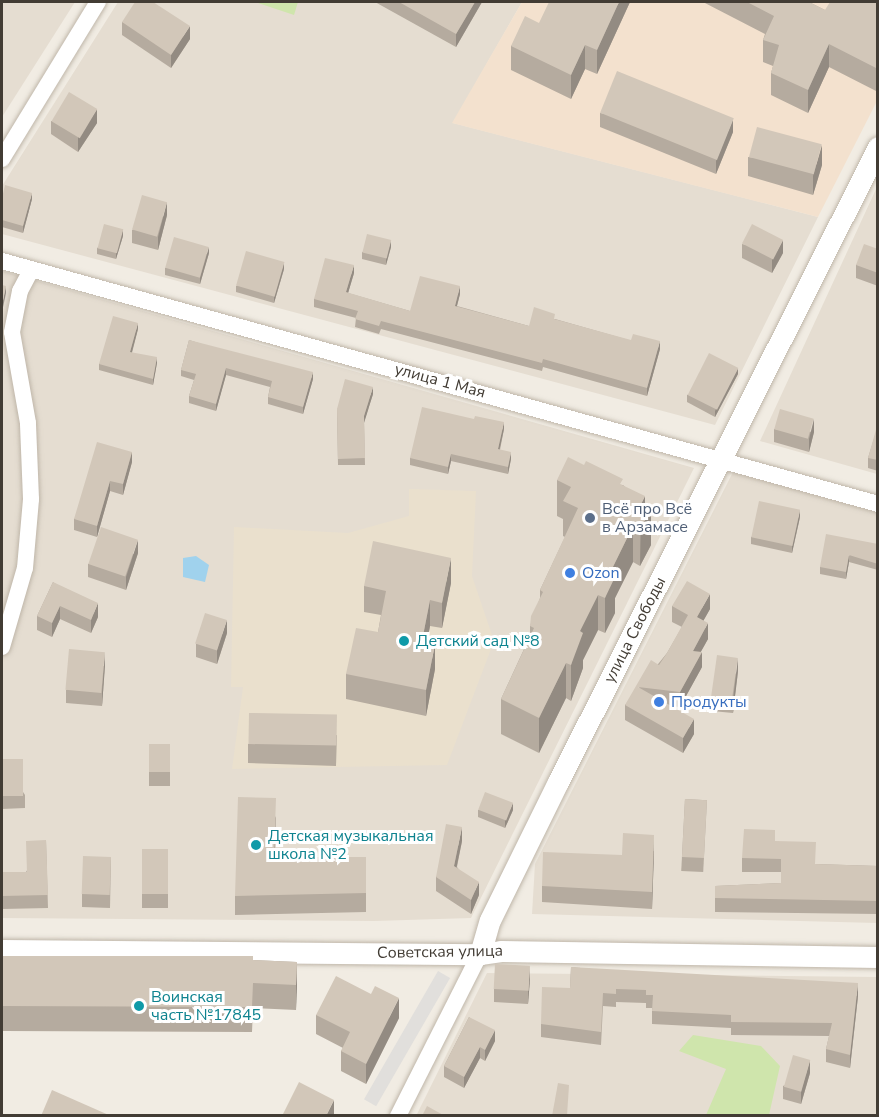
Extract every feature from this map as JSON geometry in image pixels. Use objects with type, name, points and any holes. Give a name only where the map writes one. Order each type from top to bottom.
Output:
[{"type":"street","points":[[2,159],[98,2]]},
{"type":"street","name":"улица Свободы","points":[[398,1116],[480,954],[496,910],[878,147]]},
{"type":"street","name":"улица 1 Мая","points":[[2,261],[878,504]]},
{"type":"street","points":[[2,647],[25,568],[31,499],[28,423],[12,332],[20,291],[31,270]]},
{"type":"street","name":"Советская улица","points":[[2,950],[480,954],[559,951],[878,957]]},
{"type":"shaded area","points":[[2,2],[75,2],[2,117]]},
{"type":"shaded area","points":[[118,2],[522,2],[453,123],[818,217],[715,425],[2,234],[2,186]]},
{"type":"shaded area","points":[[522,2],[877,2],[877,101],[818,217],[452,123]]},
{"type":"shaded area","points":[[877,187],[877,474],[760,441]]},
{"type":"shaded area","points":[[2,271],[694,468],[471,918],[374,921],[2,918]]},
{"type":"shaded area","points":[[734,470],[877,511],[877,923],[532,914],[535,864]]},
{"type":"shaded area","points":[[409,489],[476,491],[472,576],[494,641],[447,765],[232,769],[243,687],[231,687],[234,527],[348,533],[409,516]]},
{"type":"shaded area","points":[[438,971],[450,978],[376,1106],[364,1099]]},
{"type":"shaded area","points":[[487,973],[877,977],[877,1115],[416,1116]]},
{"type":"green space","points":[[255,2],[298,2],[294,15]]},
{"type":"green space","points":[[693,1035],[761,1046],[780,1066],[769,1115],[706,1115],[726,1069],[679,1051]]},
{"type":"water","points":[[196,556],[209,565],[205,582],[183,577],[183,558]]},
{"type":"building","points":[[135,2],[153,2],[190,26],[171,55],[122,22]]},
{"type":"building","points":[[399,2],[475,2],[456,34]]},
{"type":"building","points":[[549,2],[619,2],[597,50],[585,45],[571,75],[511,46],[525,16],[539,23]]},
{"type":"building","points":[[747,2],[809,2],[825,10],[830,2],[878,2],[878,69],[829,44],[808,90],[771,73],[779,45],[763,40],[774,16]]},
{"type":"building","points":[[617,71],[734,118],[717,160],[600,113]]},
{"type":"building","points":[[69,92],[97,109],[80,138],[51,121]]},
{"type":"building","points":[[757,127],[822,144],[814,174],[749,157]]},
{"type":"building","points":[[5,185],[32,193],[23,226],[2,220],[2,198]]},
{"type":"building","points":[[142,195],[167,202],[157,237],[132,230]]},
{"type":"building","points":[[104,224],[123,229],[117,253],[98,248]]},
{"type":"building","points":[[752,224],[783,240],[773,259],[742,244]]},
{"type":"building","points":[[367,234],[391,240],[387,258],[362,252]]},
{"type":"building","points":[[174,237],[209,247],[200,278],[165,268]]},
{"type":"building","points":[[864,244],[878,249],[878,273],[856,265]]},
{"type":"building","points":[[246,251],[284,262],[275,297],[236,286]]},
{"type":"building","points":[[325,258],[354,265],[346,292],[410,311],[420,276],[460,286],[455,306],[529,326],[534,307],[555,314],[554,319],[631,340],[633,334],[660,341],[647,388],[543,359],[542,363],[381,321],[379,326],[355,319],[358,311],[314,299]]},
{"type":"building","points":[[2,285],[6,286],[2,305]]},
{"type":"building","points":[[113,316],[138,323],[130,352],[157,357],[153,379],[99,364]]},
{"type":"building","points":[[189,340],[313,372],[303,407],[268,397],[272,381],[226,368],[216,404],[189,396],[196,374],[181,370]]},
{"type":"building","points":[[709,353],[738,368],[717,410],[688,395]]},
{"type":"building","points":[[345,379],[373,387],[364,416],[365,458],[338,459],[337,409]]},
{"type":"building","points":[[422,407],[474,419],[475,416],[504,422],[498,449],[511,452],[508,467],[451,454],[448,467],[410,458]]},
{"type":"building","points":[[780,409],[814,419],[808,439],[774,429]]},
{"type":"building","points":[[878,426],[878,460],[868,458]]},
{"type":"building","points":[[97,442],[132,452],[123,484],[110,481],[97,526],[74,519]]},
{"type":"building","points":[[568,457],[584,465],[586,461],[623,479],[620,484],[645,496],[641,504],[651,509],[640,530],[633,526],[609,575],[615,577],[605,598],[598,595],[580,631],[583,633],[571,665],[566,663],[539,718],[501,699],[534,628],[530,626],[531,616],[543,592],[540,590],[578,508],[563,501],[571,487],[557,480]]},
{"type":"building","points":[[759,501],[800,510],[792,546],[751,537]]},
{"type":"building","points":[[101,527],[138,540],[125,577],[88,564]]},
{"type":"building","points":[[826,534],[878,544],[878,564],[849,555],[846,572],[820,567]]},
{"type":"building","name":"Детский сад №8","points":[[373,541],[451,558],[442,603],[430,600],[422,641],[435,644],[426,690],[346,674],[356,628],[378,632],[386,591],[364,586]]},
{"type":"building","points":[[687,581],[710,594],[697,617],[708,623],[693,651],[702,652],[680,692],[638,687],[694,719],[683,738],[625,705],[651,660],[659,665],[688,615],[672,606]]},
{"type":"building","points":[[53,582],[98,603],[91,620],[60,606],[52,623],[37,616]]},
{"type":"building","points":[[205,613],[227,620],[217,651],[195,643]]},
{"type":"building","points":[[69,649],[105,652],[101,693],[65,690]]},
{"type":"building","points":[[717,655],[738,658],[732,700],[711,697]]},
{"type":"building","points":[[249,713],[337,715],[336,746],[248,744]]},
{"type":"building","points":[[149,744],[170,744],[170,772],[149,772]]},
{"type":"building","points":[[2,759],[23,759],[23,796],[2,796]]},
{"type":"building","points":[[485,792],[513,803],[506,820],[478,810]]},
{"type":"building","points":[[238,797],[276,798],[274,857],[366,857],[366,893],[235,896]]},
{"type":"building","points":[[685,799],[707,800],[704,858],[682,857]]},
{"type":"building","points":[[446,824],[462,827],[454,866],[479,882],[471,900],[436,877]]},
{"type":"building","points":[[744,829],[775,830],[775,841],[816,842],[815,864],[878,866],[878,901],[715,898],[715,886],[781,883],[781,859],[742,858]]},
{"type":"building","points":[[623,833],[654,835],[652,892],[542,886],[543,852],[622,855]]},
{"type":"building","points":[[46,840],[48,895],[2,896],[2,872],[27,872],[26,841]]},
{"type":"building","points":[[142,849],[168,849],[168,894],[142,894]]},
{"type":"building","points":[[83,856],[111,857],[110,895],[82,894]]},
{"type":"building","points":[[2,956],[253,956],[253,960],[297,962],[296,985],[253,983],[252,1007],[3,1006],[2,1047]]},
{"type":"building","points":[[495,964],[530,966],[529,991],[494,989]]},
{"type":"building","points":[[571,967],[858,983],[850,1055],[826,1049],[832,1023],[731,1022],[731,1015],[652,1011],[653,995],[646,995],[646,990],[616,989],[616,994],[603,993],[601,1032],[541,1024],[542,987],[570,988]]},
{"type":"building","points":[[336,976],[371,994],[375,986],[399,998],[366,1064],[341,1051],[350,1032],[316,1015]]},
{"type":"building","points":[[469,1017],[495,1030],[485,1050],[480,1047],[464,1077],[444,1066]]},
{"type":"building","points":[[793,1055],[810,1060],[801,1092],[784,1087]]},
{"type":"building","points":[[299,1082],[334,1100],[326,1116],[282,1116]]},
{"type":"building","points":[[558,1083],[569,1085],[567,1116],[552,1116]]},
{"type":"building","points":[[52,1090],[111,1116],[41,1116]]},
{"type":"building","points":[[427,1106],[445,1116],[422,1116]]},
{"type":"place","name":"Всё про Всё в Арзамасе","points":[[590,518]]},
{"type":"place","name":"Ozon","points":[[570,573]]},
{"type":"place","name":"Детский сад №8","points":[[404,641]]},
{"type":"place","name":"Продукты","points":[[659,702]]},
{"type":"place","name":"Детская музыкальная школа №2","points":[[256,845]]},
{"type":"place","name":"Воинская часть №17845","points":[[139,1006]]}]
